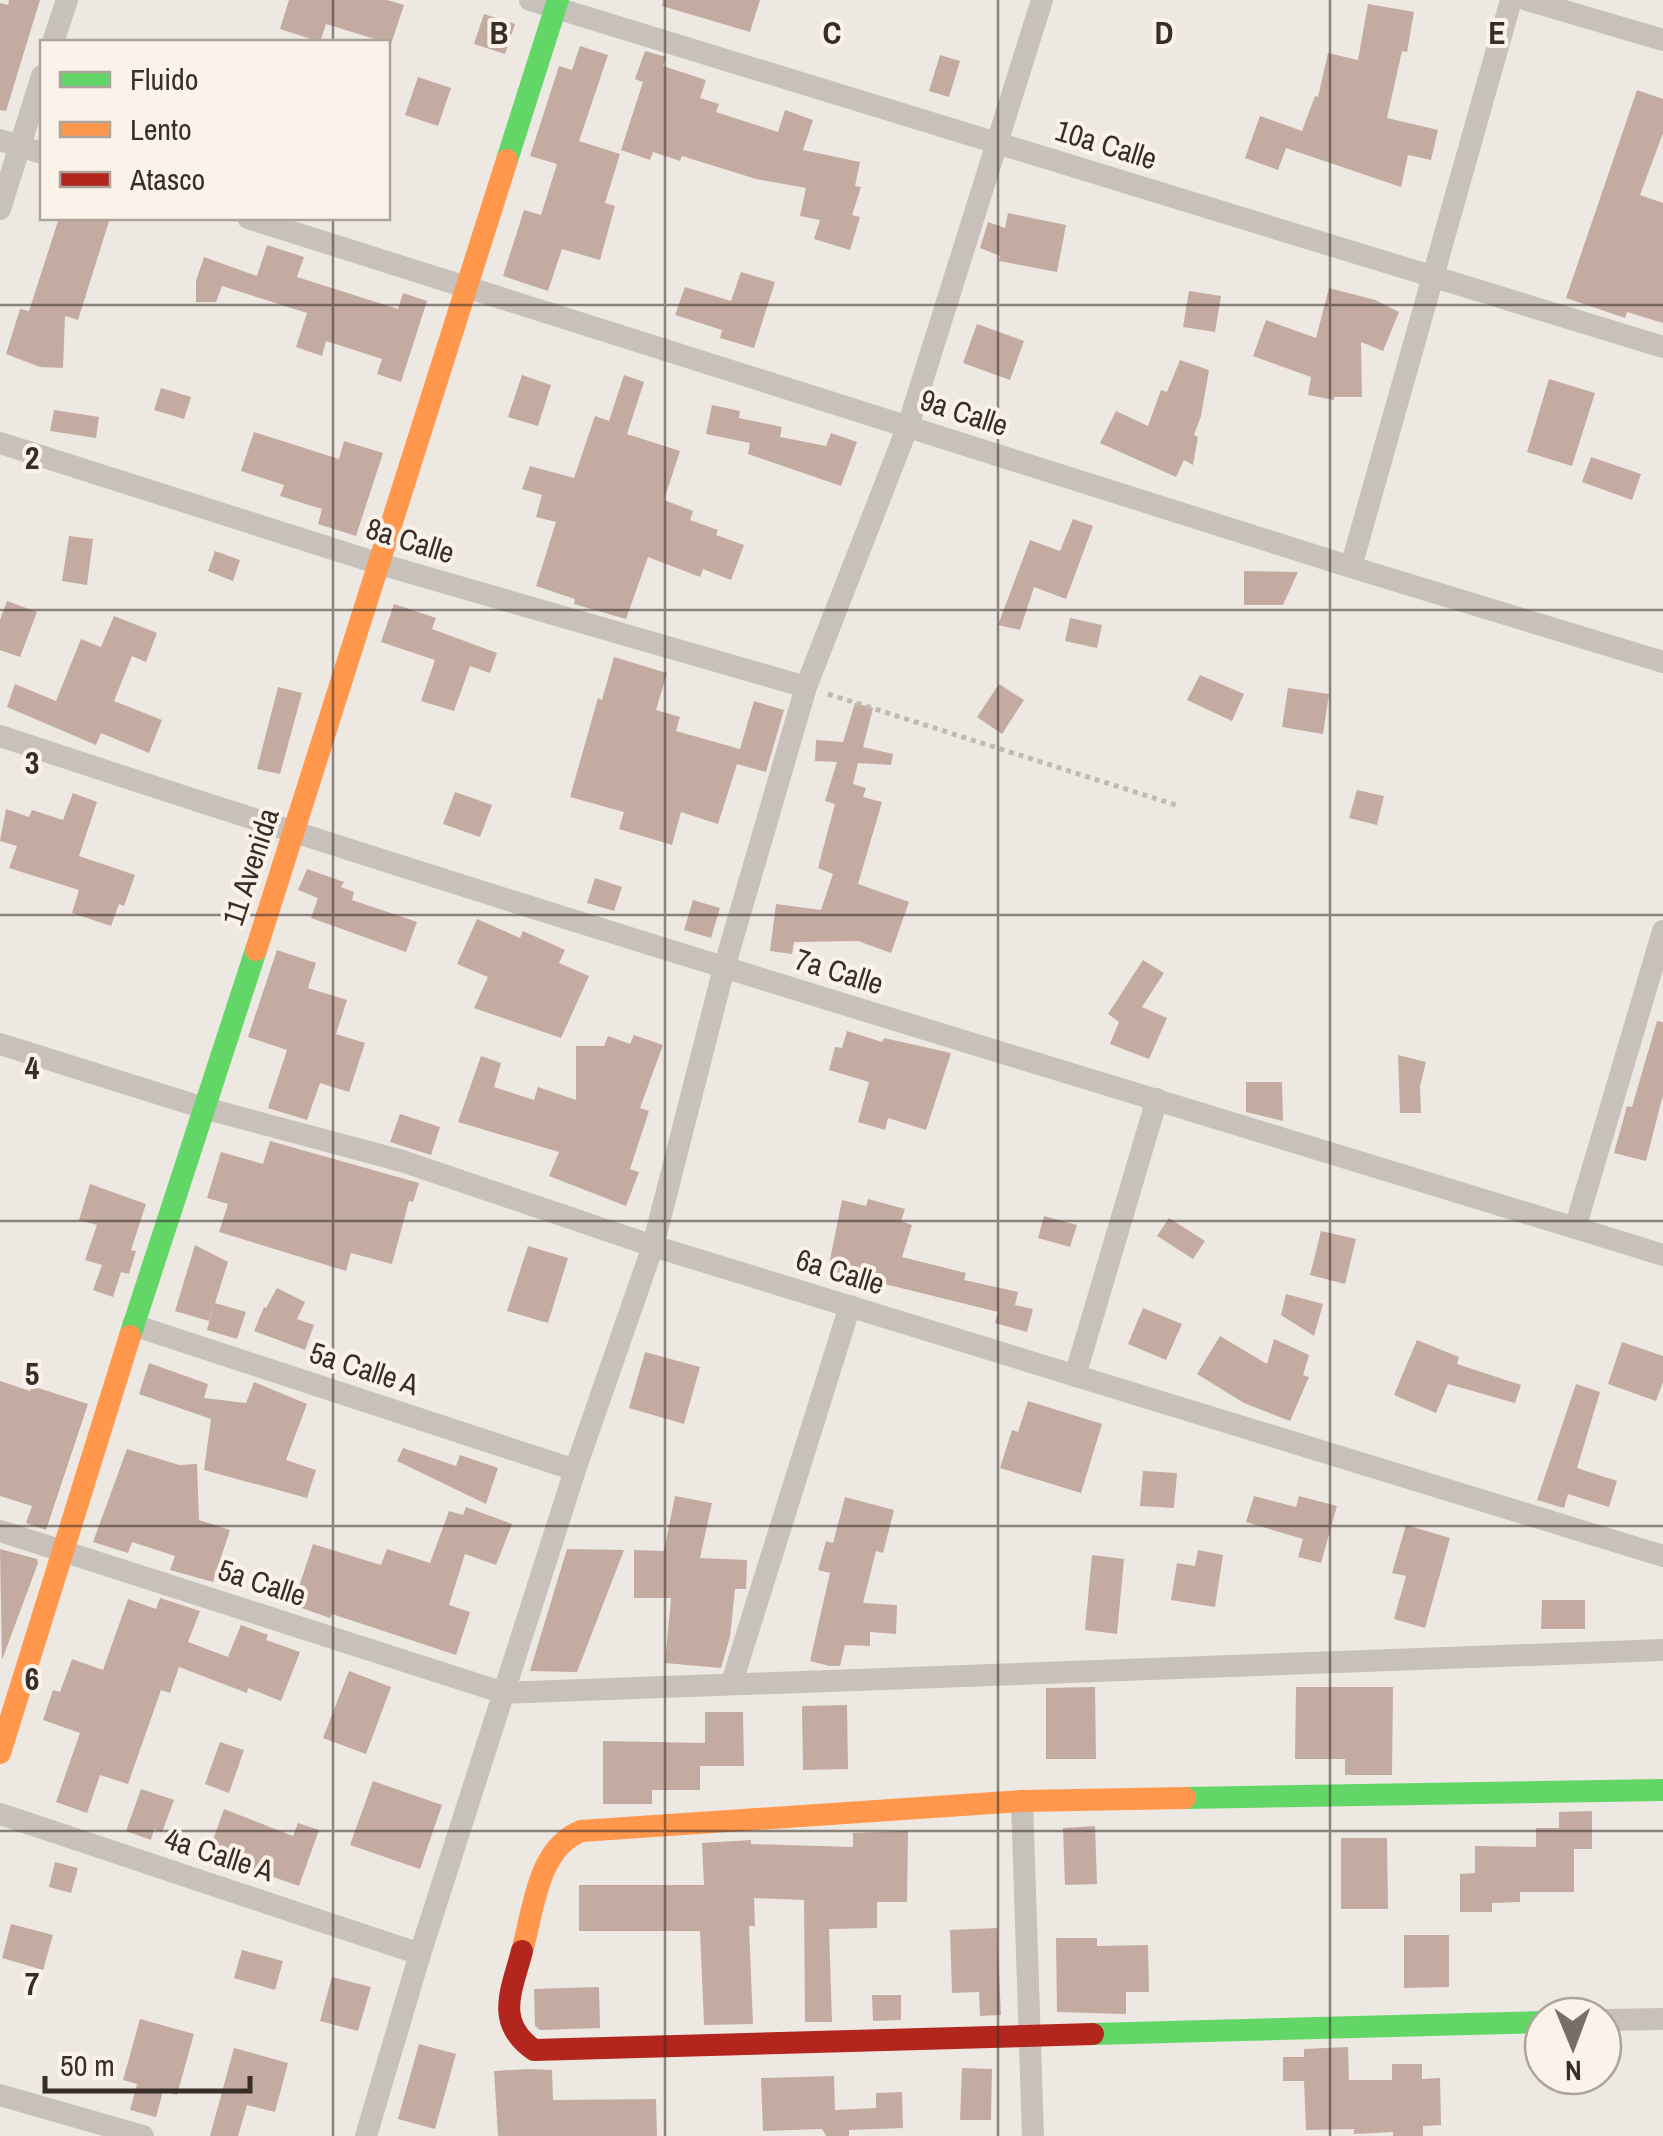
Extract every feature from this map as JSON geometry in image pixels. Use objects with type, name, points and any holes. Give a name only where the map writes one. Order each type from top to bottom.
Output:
[{"type":"street","points":[[54,40],[67,0]]},
{"type":"street","name":"10a Calle","points":[[530,0],[557,4],[1663,347]]},
{"type":"street","points":[[366,2136],[575,1470],[652,1246],[724,968],[806,688],[908,426],[1042,0]]},
{"type":"street","points":[[1351,567],[1511,0]]},
{"type":"street","points":[[1527,0],[1663,40]]},
{"type":"street","name":"11 Avenida","points":[[0,1753],[557,4]]},
{"type":"street","points":[[0,209],[40,83]]},
{"type":"street","name":"9a Calle","points":[[254,220],[1663,662]]},
{"type":"street","name":"8a Calle","points":[[0,443],[380,564],[806,688]]},
{"type":"street","name":"7a Calle","points":[[0,736],[294,834],[724,968],[1663,1254]]},
{"type":"street","points":[[1575,1228],[1659,959],[1663,931]]},
{"type":"street","name":"6a Calle","points":[[0,1044],[204,1108],[402,1161],[652,1246],[1663,1556]]},
{"type":"street","points":[[1075,1376],[1157,1099]]},
{"type":"street","points":[[732,1682],[850,1306]]},
{"type":"street","name":"5a Calle A","points":[[134,1325],[575,1470]]},
{"type":"street","name":"5a Calle","points":[[0,1531],[504,1693]]},
{"type":"street","points":[[504,1693],[1663,1650]]},
{"type":"street","points":[[1523,2023],[534,2050],[517,2038],[507,2007],[547,1861],[564,1838],[581,1831],[1022,1801],[1663,1790]]},
{"type":"street","points":[[1022,1801],[1033,2136]]},
{"type":"street","name":"4a Calle A","points":[[0,1814],[420,1954]]},
{"type":"street","points":[[1623,2020],[1663,2019]]},
{"type":"street","points":[[0,2095],[143,2136]]},
{"type":"path","points":[[806,688],[1179,806]]},
{"type":"building","points":[[9,0],[40,0],[6,111],[0,110],[0,3],[8,5]]},
{"type":"building","points":[[289,0],[387,0],[404,5],[391,44],[390,40],[326,24],[321,40],[280,29]]},
{"type":"building","points":[[663,0],[760,0],[750,32],[662,6]]},
{"type":"building","points":[[1368,4],[1414,12],[1407,52],[1402,51],[1387,118],[1438,130],[1431,160],[1408,155],[1401,187],[1286,148],[1278,170],[1245,158],[1260,116],[1302,131],[1315,96],[1318,97],[1328,53],[1358,60]]},
{"type":"building","points":[[484,14],[515,24],[505,54],[474,44]]},
{"type":"building","points":[[580,46],[608,55],[579,141],[620,154],[605,203],[615,206],[600,260],[562,249],[548,291],[503,276],[524,210],[541,215],[557,164],[530,156],[559,66],[572,70]]},
{"type":"building","points":[[645,51],[666,57],[663,66],[706,80],[700,98],[719,104],[716,112],[778,132],[785,110],[813,120],[803,150],[860,162],[855,186],[861,187],[852,215],[860,217],[850,250],[814,239],[820,220],[800,216],[806,188],[756,179],[682,156],[680,161],[653,152],[650,160],[621,150],[643,82],[635,79]]},
{"type":"building","points":[[940,55],[960,61],[949,97],[929,91]]},
{"type":"building","points":[[418,77],[451,88],[438,126],[405,115]]},
{"type":"building","points":[[1637,90],[1663,99],[1663,133],[1640,195],[1663,203],[1663,323],[1627,312],[1625,318],[1566,298]]},
{"type":"building","points":[[1008,213],[1066,225],[1057,272],[999,261],[1000,256],[980,248],[988,222],[1005,228]]},
{"type":"building","points":[[58,220],[109,220],[78,320],[65,316],[63,368],[40,367],[6,354],[20,309],[29,311]]},
{"type":"building","points":[[267,245],[304,257],[297,277],[398,309],[403,293],[427,301],[401,382],[377,374],[382,359],[326,341],[322,356],[296,347],[307,313],[222,286],[216,302],[196,302],[196,281],[204,257],[257,276]]},
{"type":"building","points":[[741,272],[775,282],[754,348],[720,338],[722,330],[675,315],[685,287],[731,301]]},
{"type":"building","points":[[1329,288],[1375,300],[1399,312],[1383,351],[1361,342],[1362,397],[1334,400],[1308,395],[1311,377],[1253,356],[1266,320],[1316,338]]},
{"type":"building","points":[[1189,291],[1221,296],[1215,332],[1183,327]]},
{"type":"building","points":[[977,324],[1024,341],[1010,380],[963,363]]},
{"type":"building","points":[[1180,360],[1209,370],[1194,435],[1198,437],[1193,465],[1184,460],[1176,477],[1100,443],[1116,411],[1148,426],[1161,390],[1167,392]]},
{"type":"building","points":[[522,375],[551,385],[538,426],[508,417]]},
{"type":"building","points":[[624,375],[644,382],[627,434],[680,451],[664,500],[693,511],[690,520],[718,530],[716,535],[744,545],[731,580],[703,569],[700,577],[648,557],[626,619],[574,604],[575,599],[536,586],[556,522],[536,517],[542,495],[522,489],[530,466],[574,478],[595,416],[609,421]]},
{"type":"building","points":[[1549,379],[1595,393],[1572,466],[1527,452]]},
{"type":"building","points":[[161,388],[191,397],[184,419],[154,410]]},
{"type":"building","points":[[712,405],[740,411],[739,418],[782,427],[780,437],[826,446],[831,433],[857,442],[841,486],[748,454],[750,443],[706,434]]},
{"type":"building","points":[[54,410],[99,417],[96,438],[50,431]]},
{"type":"building","points":[[254,432],[339,459],[344,441],[383,453],[356,536],[318,524],[322,509],[280,496],[284,485],[241,471]]},
{"type":"building","points":[[1591,457],[1641,474],[1632,500],[1582,482]]},
{"type":"building","points":[[1073,519],[1093,526],[1066,599],[1034,587],[1020,630],[998,625],[1030,540],[1060,551]]},
{"type":"building","points":[[69,536],[93,539],[87,585],[62,581]]},
{"type":"building","points":[[215,551],[240,560],[233,581],[208,571]]},
{"type":"building","points":[[1244,571],[1298,572],[1283,605],[1244,605]]},
{"type":"building","points":[[7,601],[37,612],[20,657],[0,650],[0,620]]},
{"type":"building","points":[[394,604],[436,618],[432,629],[497,653],[490,673],[470,666],[454,711],[421,701],[435,660],[381,642]]},
{"type":"building","points":[[114,616],[157,633],[146,662],[132,656],[114,701],[162,720],[149,753],[101,733],[96,745],[7,707],[15,684],[56,701],[81,639],[101,647]]},
{"type":"building","points":[[1070,618],[1102,625],[1097,648],[1065,641]]},
{"type":"building","points":[[614,657],[667,673],[656,710],[680,717],[676,731],[740,749],[754,701],[784,710],[766,772],[737,764],[718,824],[681,812],[672,845],[619,829],[624,812],[570,797]]},
{"type":"building","points":[[1200,675],[1244,694],[1232,721],[1187,700]]},
{"type":"building","points":[[999,684],[1024,700],[1002,734],[977,717]]},
{"type":"building","points":[[278,687],[302,693],[280,774],[257,769]]},
{"type":"building","points":[[1288,688],[1329,694],[1323,734],[1282,727]]},
{"type":"building","points":[[855,703],[873,708],[863,747],[893,754],[891,765],[858,763],[853,784],[866,788],[863,797],[882,802],[858,884],[909,902],[891,953],[858,941],[794,942],[792,954],[770,951],[776,904],[821,910],[833,874],[818,868],[835,804],[825,801],[837,762],[815,761],[816,740],[843,742]]},
{"type":"building","points":[[1357,790],[1384,796],[1377,825],[1349,818]]},
{"type":"building","points":[[455,792],[492,805],[480,837],[443,824]]},
{"type":"building","points":[[73,793],[97,802],[79,856],[135,875],[124,906],[119,904],[111,926],[72,913],[79,890],[9,868],[17,846],[0,841],[6,809],[29,817],[32,810],[63,820]]},
{"type":"building","points":[[307,869],[344,882],[341,887],[354,892],[352,900],[417,922],[406,952],[311,918],[318,898],[298,890]]},
{"type":"building","points":[[595,878],[622,887],[614,911],[587,903]]},
{"type":"building","points":[[693,900],[720,908],[711,938],[684,930]]},
{"type":"building","points":[[477,919],[520,938],[523,931],[565,950],[559,963],[589,976],[561,1038],[474,1008],[488,977],[457,964]]},
{"type":"building","points":[[277,950],[316,963],[308,988],[347,1000],[336,1034],[365,1043],[349,1092],[320,1083],[307,1120],[268,1108],[287,1050],[248,1037]]},
{"type":"building","points":[[1143,960],[1164,973],[1142,1007],[1167,1018],[1149,1059],[1110,1044],[1119,1022],[1108,1014]]},
{"type":"building","points":[[1657,1021],[1663,1022],[1663,1095],[1646,1161],[1614,1153]]},
{"type":"building","points":[[847,1031],[882,1042],[884,1038],[951,1053],[926,1130],[888,1118],[885,1130],[858,1122],[869,1082],[829,1070],[835,1047],[842,1048]]},
{"type":"building","points":[[634,1035],[663,1045],[640,1108],[649,1111],[630,1169],[639,1172],[626,1206],[549,1176],[559,1152],[458,1122],[481,1056],[501,1063],[494,1087],[534,1100],[538,1087],[576,1100],[576,1046],[604,1046],[608,1036],[630,1044]]},
{"type":"building","points":[[1398,1055],[1426,1062],[1420,1086],[1421,1113],[1400,1113]]},
{"type":"building","points":[[1246,1082],[1282,1082],[1283,1121],[1246,1112]]},
{"type":"building","points":[[400,1114],[440,1127],[431,1155],[390,1142]]},
{"type":"building","points":[[270,1141],[419,1183],[413,1202],[409,1201],[392,1264],[351,1253],[346,1271],[219,1232],[228,1204],[207,1198],[221,1152],[263,1164]]},
{"type":"building","points":[[90,1184],[146,1204],[131,1250],[136,1251],[129,1274],[121,1272],[113,1297],[93,1290],[102,1265],[85,1260],[97,1225],[79,1220]]},
{"type":"building","points":[[868,1199],[905,1209],[901,1221],[912,1225],[902,1257],[966,1273],[964,1280],[1018,1292],[1015,1305],[1033,1309],[1027,1332],[995,1323],[998,1312],[828,1270],[842,1200],[866,1206]]},
{"type":"building","points":[[1044,1216],[1077,1225],[1070,1247],[1038,1238]]},
{"type":"building","points":[[1169,1218],[1205,1241],[1193,1259],[1157,1236]]},
{"type":"building","points":[[1321,1231],[1356,1239],[1345,1284],[1310,1275]]},
{"type":"building","points":[[195,1245],[228,1262],[215,1303],[246,1312],[237,1339],[207,1330],[214,1304],[209,1321],[175,1311]]},
{"type":"building","points":[[528,1246],[568,1258],[548,1323],[507,1311]]},
{"type":"building","points":[[277,1288],[305,1302],[297,1319],[314,1325],[305,1350],[254,1331]]},
{"type":"building","points":[[1286,1294],[1323,1304],[1314,1336],[1281,1315]]},
{"type":"building","points":[[1143,1308],[1182,1324],[1166,1360],[1128,1344]]},
{"type":"building","points":[[1220,1336],[1267,1364],[1274,1339],[1309,1355],[1303,1375],[1309,1377],[1290,1421],[1244,1403],[1197,1374]]},
{"type":"building","points":[[1417,1340],[1459,1357],[1457,1364],[1521,1385],[1515,1403],[1448,1384],[1436,1413],[1394,1395]]},
{"type":"building","points":[[1622,1342],[1663,1356],[1663,1382],[1656,1401],[1608,1384]]},
{"type":"building","points":[[645,1352],[700,1367],[684,1424],[629,1408]]},
{"type":"building","points":[[149,1363],[208,1384],[204,1398],[246,1403],[254,1382],[307,1404],[286,1460],[316,1470],[307,1498],[204,1470],[211,1419],[139,1394]]},
{"type":"building","points":[[0,1381],[30,1391],[32,1386],[88,1404],[46,1530],[26,1523],[32,1506],[0,1496]]},
{"type":"building","points":[[1576,1384],[1600,1392],[1577,1468],[1617,1481],[1609,1507],[1568,1494],[1564,1508],[1537,1500]]},
{"type":"building","points":[[1028,1401],[1102,1424],[1081,1493],[1000,1468],[1012,1430],[1018,1432]]},
{"type":"building","points":[[403,1448],[456,1466],[460,1455],[498,1468],[486,1504],[397,1461]]},
{"type":"building","points":[[127,1449],[179,1465],[197,1464],[199,1520],[230,1530],[213,1582],[170,1570],[175,1556],[132,1542],[128,1553],[93,1542]]},
{"type":"building","points":[[1143,1471],[1177,1473],[1174,1508],[1140,1506]]},
{"type":"building","points":[[675,1496],[712,1503],[700,1558],[747,1560],[746,1589],[735,1589],[730,1637],[721,1668],[665,1663],[671,1598],[634,1598],[634,1550],[664,1551]]},
{"type":"building","points":[[1254,1496],[1296,1507],[1299,1496],[1337,1506],[1321,1563],[1298,1557],[1303,1539],[1246,1522]]},
{"type":"building","points":[[845,1497],[894,1510],[883,1553],[876,1551],[863,1603],[897,1605],[896,1634],[870,1632],[870,1646],[845,1645],[840,1666],[829,1666],[810,1661],[830,1573],[818,1570],[826,1541],[833,1543]]},
{"type":"building","points":[[466,1507],[512,1524],[496,1565],[465,1554],[449,1605],[470,1612],[456,1655],[293,1605],[313,1544],[381,1565],[387,1549],[430,1563],[449,1511],[463,1515]]},
{"type":"building","points":[[1406,1525],[1450,1538],[1425,1628],[1394,1619],[1406,1576],[1392,1573]]},
{"type":"building","points":[[0,1549],[37,1559],[38,1563],[2,1660]]},
{"type":"building","points":[[567,1549],[624,1550],[577,1672],[530,1671]]},
{"type":"building","points":[[1198,1550],[1223,1555],[1215,1607],[1171,1600],[1177,1563],[1195,1566]]},
{"type":"building","points":[[1092,1555],[1124,1559],[1117,1634],[1085,1630]]},
{"type":"building","points":[[160,1598],[200,1611],[188,1642],[228,1657],[241,1625],[268,1635],[266,1640],[300,1652],[281,1701],[248,1688],[247,1693],[179,1667],[170,1693],[161,1690],[128,1784],[100,1775],[87,1813],[56,1802],[80,1733],[43,1720],[53,1690],[60,1692],[72,1659],[103,1670],[128,1599],[156,1609]]},
{"type":"building","points":[[1542,1600],[1585,1600],[1585,1629],[1541,1629]]},
{"type":"building","points":[[349,1671],[391,1687],[366,1754],[323,1738]]},
{"type":"building","points":[[1095,1687],[1096,1759],[1046,1759],[1046,1688]]},
{"type":"building","points":[[1296,1687],[1393,1687],[1392,1775],[1345,1775],[1345,1759],[1295,1759]]},
{"type":"building","points":[[847,1705],[848,1769],[803,1770],[802,1706]]},
{"type":"building","points":[[705,1712],[743,1712],[744,1766],[700,1766],[700,1790],[652,1790],[652,1804],[603,1804],[603,1741],[705,1743]]},
{"type":"building","points":[[220,1742],[244,1750],[229,1793],[205,1784]]},
{"type":"building","points":[[373,1781],[442,1805],[420,1869],[350,1845]]},
{"type":"building","points":[[141,1789],[174,1800],[162,1832],[154,1829],[151,1840],[126,1831]]},
{"type":"building","points":[[224,1809],[293,1836],[298,1823],[319,1830],[299,1886],[208,1854]]},
{"type":"building","points":[[1592,1811],[1592,1849],[1574,1849],[1574,1892],[1520,1892],[1520,1902],[1492,1903],[1492,1912],[1460,1912],[1460,1874],[1475,1873],[1475,1846],[1536,1847],[1536,1828],[1559,1828],[1559,1812]]},
{"type":"building","points":[[1095,1826],[1097,1884],[1065,1885],[1063,1828]]},
{"type":"building","points":[[908,1831],[907,1902],[877,1902],[877,1928],[829,1929],[832,2022],[805,2022],[804,1900],[754,1898],[755,1926],[749,1926],[753,2024],[704,2025],[700,1931],[579,1931],[579,1885],[704,1885],[702,1843],[751,1840],[751,1844],[853,1847],[853,1833]]},
{"type":"building","points":[[1341,1838],[1387,1838],[1388,1909],[1341,1909]]},
{"type":"building","points":[[55,1862],[78,1868],[71,1893],[49,1887]]},
{"type":"building","points":[[11,1924],[53,1935],[43,1970],[2,1958]]},
{"type":"building","points":[[997,1928],[1001,2015],[980,2016],[979,1992],[952,1993],[950,1930]]},
{"type":"building","points":[[1404,1935],[1449,1935],[1449,1987],[1404,1988]]},
{"type":"building","points":[[1056,1938],[1097,1938],[1097,1946],[1148,1945],[1149,1992],[1126,1992],[1126,2014],[1057,2012]]},
{"type":"building","points":[[242,1950],[283,1961],[275,1990],[234,1978]]},
{"type":"building","points":[[332,1977],[371,1987],[358,2031],[320,2021]]},
{"type":"building","points":[[599,1987],[600,2028],[540,2030],[535,2026],[534,1989]]},
{"type":"building","points":[[872,1995],[901,1995],[901,2020],[873,2021]]},
{"type":"building","points":[[140,2019],[194,2034],[177,2095],[163,2091],[156,2117],[130,2110],[137,2084],[123,2080]]},
{"type":"building","points":[[419,2044],[456,2054],[435,2129],[398,2119]]},
{"type":"building","points":[[1348,2047],[1349,2080],[1392,2080],[1392,2064],[1422,2064],[1422,2079],[1440,2078],[1441,2125],[1423,2126],[1423,2136],[1393,2136],[1393,2132],[1354,2134],[1354,2129],[1306,2130],[1304,2081],[1283,2081],[1283,2057],[1304,2057],[1304,2049]]},
{"type":"building","points":[[234,2048],[288,2063],[275,2112],[247,2105],[238,2136],[210,2136]]},
{"type":"building","points":[[962,2068],[992,2069],[991,2120],[960,2120]]},
{"type":"building","points":[[552,2070],[553,2100],[656,2099],[657,2136],[498,2136],[494,2071]]},
{"type":"building","points":[[834,2076],[835,2110],[876,2108],[876,2093],[902,2092],[903,2128],[849,2130],[849,2136],[826,2136],[822,2129],[763,2131],[761,2078]]},
{"type":"traffic: fast","points":[[507,160],[558,0]]},
{"type":"traffic: fast","points":[[130,1336],[256,950]]},
{"type":"traffic: fast","points":[[1185,1798],[1663,1790]]},
{"type":"traffic: fast","points":[[1093,2034],[1523,2023]]},
{"type":"traffic: slow","points":[[256,950],[507,160]]},
{"type":"traffic: slow","points":[[0,1753],[130,1336]]},
{"type":"traffic: slow","points":[[522,1951],[546,1866],[555,1851],[581,1831],[1022,1801],[1185,1798]]},
{"type":"traffic: jam","points":[[522,1951],[511,1992],[510,2017],[514,2028],[534,2050],[1093,2034]]}]
